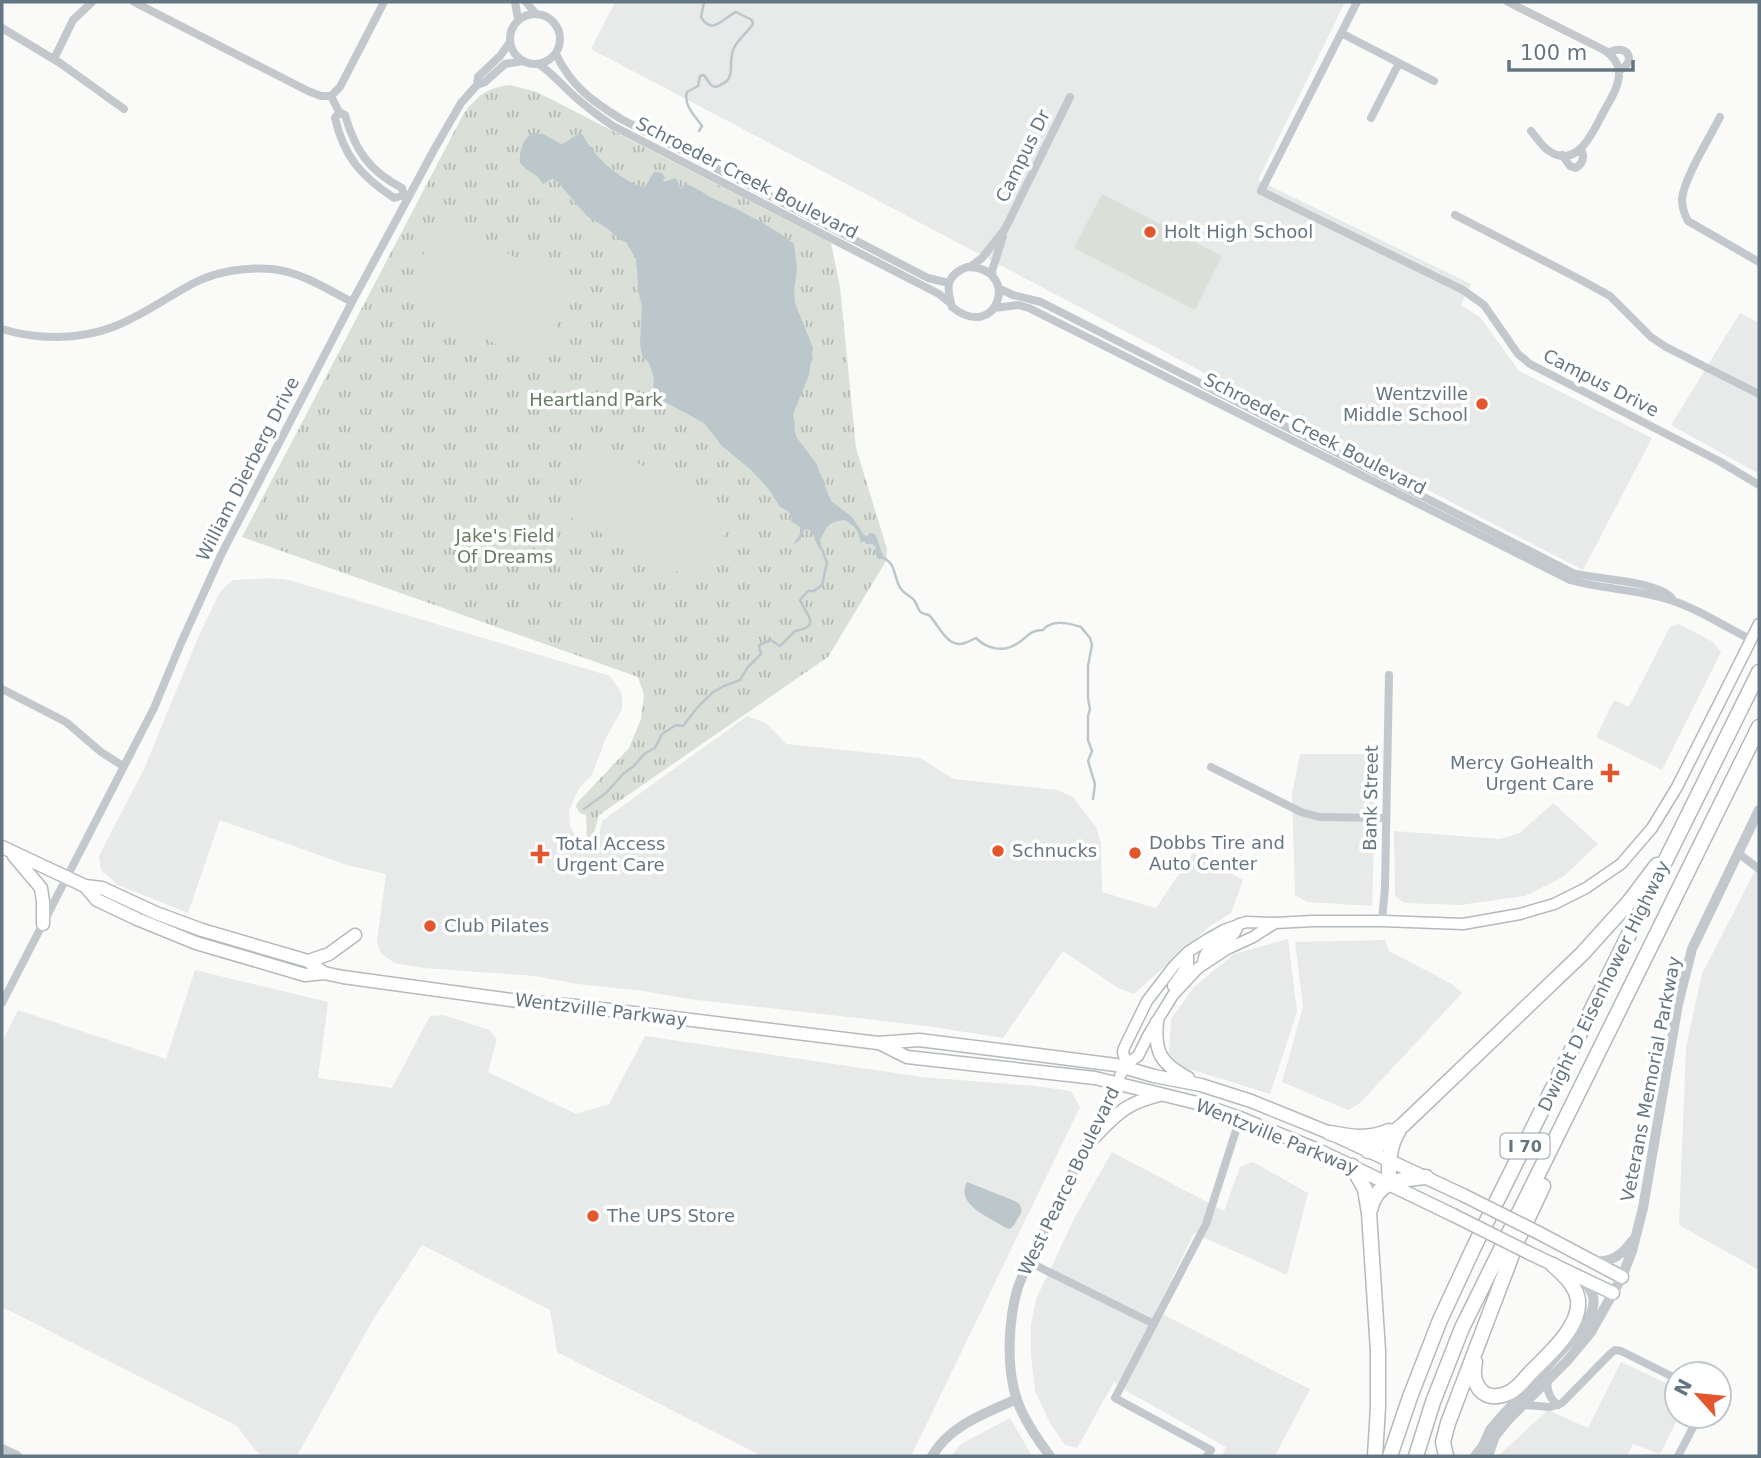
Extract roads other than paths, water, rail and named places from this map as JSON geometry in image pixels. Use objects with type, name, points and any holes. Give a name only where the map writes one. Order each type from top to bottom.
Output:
[{"type":"highway","name":"Dwight D Eisenhower Highway","points":[[1390,1456],[1445,1308],[1759,672]]},
{"type":"highway","name":"Dwight D Eisenhower Highway","points":[[1416,1456],[1433,1402],[1462,1328],[1759,727]]},
{"type":"highway","points":[[1367,1151],[1403,1125],[1582,954],[1629,902],[1675,842]]},
{"type":"highway","points":[[1446,1456],[1443,1442],[1446,1429],[1468,1367],[1518,1239],[1618,1028],[1624,999]]},
{"type":"highway","points":[[1330,1133],[1369,1138],[1403,1125]]},
{"type":"highway","points":[[1389,1183],[1393,1139],[1403,1125]]},
{"type":"highway","points":[[1352,1166],[1365,1189],[1369,1213],[1378,1351],[1375,1456]]},
{"type":"highway","points":[[1369,1213],[1378,1191],[1389,1183],[1426,1177]]},
{"type":"highway","points":[[1481,1337],[1473,1371],[1478,1388],[1490,1396],[1511,1392],[1553,1350],[1575,1318],[1578,1301],[1574,1289],[1553,1265]]},
{"type":"main road","name":"West Pearce Boulevard","points":[[1122,1073],[1124,1048],[1146,1000],[1188,952],[1224,930],[1246,922],[1313,920],[1463,924],[1520,914],[1554,904],[1586,888],[1621,864],[1652,828],[1677,787],[1759,624]]},
{"type":"main road","name":"Wentzville Parkway","points":[[6,849],[66,878],[85,886],[102,888],[156,913],[202,930],[308,961],[324,972],[343,977],[518,1001],[878,1043],[919,1040],[1116,1065],[1122,1073],[1163,1094],[1240,1118],[1352,1166],[1614,1293]]},
{"type":"main road","points":[[6,849],[41,888],[43,924]]},
{"type":"main road","name":"Wentzville Parkway","points":[[85,886],[97,900],[196,943],[305,975],[324,972]]},
{"type":"main road","name":"West Pearce Boulevard","points":[[1122,1073],[1138,1056],[1158,1019],[1185,981],[1203,964],[1275,923]]},
{"type":"main road","points":[[1203,964],[1203,955],[1207,950],[1233,935],[1239,924]]},
{"type":"main road","points":[[308,961],[329,954],[355,935]]},
{"type":"main road","points":[[1188,952],[1188,965],[1159,1007],[1157,1048],[1166,1064],[1201,1085]]},
{"type":"main road","name":"Wentzville Parkway","points":[[878,1043],[907,1057],[1095,1078],[1122,1073],[1201,1085],[1251,1101],[1389,1160]]},
{"type":"main road","points":[[1087,1144],[1126,1107],[1163,1094]]},
{"type":"main road","points":[[1389,1160],[1622,1277]]},
{"type":"street","points":[[54,60],[73,20],[92,2]]},
{"type":"street","points":[[134,2],[321,96],[331,96],[340,88],[384,2]]},
{"type":"street","points":[[514,2],[519,19]]},
{"type":"street","points":[[526,2],[536,14]]},
{"type":"street","points":[[1357,2],[1341,33],[1434,81]]},
{"type":"street","points":[[1508,2],[1608,53],[1613,57],[1619,71],[1617,86],[1588,142],[1581,149],[1570,155],[1548,151],[1531,131]]},
{"type":"street","points":[[536,14],[551,19],[558,28],[560,46],[548,61],[531,65],[519,60],[512,52],[510,42],[513,27],[519,19],[536,14]]},
{"type":"street","points":[[2,28],[124,108]]},
{"type":"street","name":"Campus Drive","points":[[1341,33],[1261,191],[1463,290],[1484,305],[1518,354],[1530,364],[1719,461],[1759,485]]},
{"type":"street","name":"William Dierberg Drive","points":[[477,85],[478,77],[510,42]]},
{"type":"street","points":[[1608,53],[1615,49],[1627,52],[1628,65],[1619,71]]},
{"type":"street","name":"Schroeder Creek Boulevard","points":[[556,54],[565,72],[579,88],[621,118],[928,278],[949,283]]},
{"type":"street","name":"William Dierberg Drive","points":[[2,1003],[165,684],[221,555],[406,197],[461,103],[477,85],[485,82],[505,64],[523,61]]},
{"type":"street","points":[[1371,118],[1399,63]]},
{"type":"street","name":"Schroeder Creek Boulevard","points":[[540,65],[613,126],[939,294],[950,303]]},
{"type":"street","points":[[331,96],[339,112],[345,115],[355,145],[367,162],[389,181],[402,188],[406,197]]},
{"type":"street","name":"Campus Dr","points":[[993,277],[992,271],[1005,229],[1070,97]]},
{"type":"street","points":[[1720,117],[1685,185],[1683,211],[1688,221],[1759,262]]},
{"type":"street","points":[[1562,155],[1570,166],[1576,168],[1584,157],[1581,149]]},
{"type":"street","points":[[1455,215],[1610,296],[1651,337],[1666,347],[1759,394]]},
{"type":"street","name":"Campus Dr","points":[[970,267],[982,258],[1005,229]]},
{"type":"street","points":[[970,267],[983,270],[993,277],[1000,289],[999,300],[994,308],[985,315],[976,317],[967,317],[952,307],[948,291],[953,275],[970,267]]},
{"type":"street","points":[[2,329],[48,337],[81,336],[114,327],[195,282],[215,274],[238,270],[273,269],[300,275],[352,302]]},
{"type":"street","name":"Schroeder Creek Boulevard","points":[[1000,289],[1041,302],[1573,573],[1624,586]]},
{"type":"street","name":"Schroeder Creek Boulevard","points":[[994,308],[1018,305],[1029,308],[1555,573],[1586,585],[1657,589],[1751,639]]},
{"type":"street","name":"Bank Street","points":[[1382,921],[1389,675]]},
{"type":"street","points":[[2,689],[66,722],[101,752],[123,766]]},
{"type":"street","points":[[1211,767],[1301,812],[1319,817],[1386,818]]},
{"type":"street","name":"Veterans Memorial Parkway","points":[[1488,1456],[1495,1436],[1591,1332],[1622,1277],[1638,1232],[1676,1017],[1689,960],[1698,934],[1759,810]]},
{"type":"street","points":[[1738,853],[1759,869]]},
{"type":"street","name":"West Pearce Boulevard","points":[[1050,1456],[1036,1438],[1017,1399],[1010,1360],[1011,1324],[1018,1286],[1122,1073]]},
{"type":"street","points":[[1207,1456],[1211,1450],[1115,1398],[1206,1224],[1240,1118]]},
{"type":"street","points":[[1588,1260],[1605,1261],[1620,1255],[1638,1232]]},
{"type":"street","points":[[1029,1262],[1154,1324]]},
{"type":"street","points":[[1475,1456],[1490,1430],[1586,1324],[1593,1308],[1594,1294],[1578,1276]]},
{"type":"street","points":[[1586,1324],[1598,1318]]},
{"type":"street","points":[[1523,1405],[1550,1408],[1558,1405],[1615,1350],[1663,1372]]},
{"type":"street","points":[[1548,1380],[1549,1394],[1558,1405]]},
{"type":"street","points":[[932,1456],[952,1432],[1017,1399]]},
{"type":"street","points":[[1678,1456],[1692,1430]]},
{"type":"street","points":[[2,1449],[17,1456]]},
{"type":"waterway","points":[[699,131],[702,126],[688,106],[687,92],[698,86],[700,76],[704,75],[715,87],[727,80],[734,48],[753,24],[752,20],[736,12],[718,24],[709,25],[701,17],[704,2]]},
{"type":"waterway","points":[[584,809],[606,793],[644,754],[655,748],[662,734],[676,725],[683,726],[713,692],[740,680],[761,654],[761,644],[771,640],[780,646],[795,631],[808,626],[810,619],[800,600],[808,591],[814,591],[822,585],[827,563],[823,552]]},
{"type":"waterway","points":[[881,557],[890,563],[898,585],[914,600],[920,612],[929,615],[953,643],[965,643],[976,638],[985,645],[1001,649],[1013,646],[1051,624],[1066,623],[1081,627],[1092,645],[1088,666],[1088,740],[1092,751],[1088,761],[1095,784],[1093,799]]},
{"type":"place","name":"Holt High School","points":[[1150,232]]},
{"type":"place","name":"Wentzville Middle School","points":[[1482,404]]},
{"type":"place","name":"Mercy GoHealth Urgent Care","points":[[1610,773]]},
{"type":"place","name":"Schnucks","points":[[998,851]]},
{"type":"place","name":"Dobbs Tire and Auto Center","points":[[1135,853]]},
{"type":"place","name":"Total Access Urgent Care","points":[[540,854]]},
{"type":"place","name":"Club Pilates","points":[[430,926]]},
{"type":"place","name":"The UPS Store","points":[[593,1216]]},
{"type":"park label","name":"Heartland Park","points":[[596,400]]},
{"type":"park label","name":"Jake's Field Of Dreams","points":[[505,546]]}]
